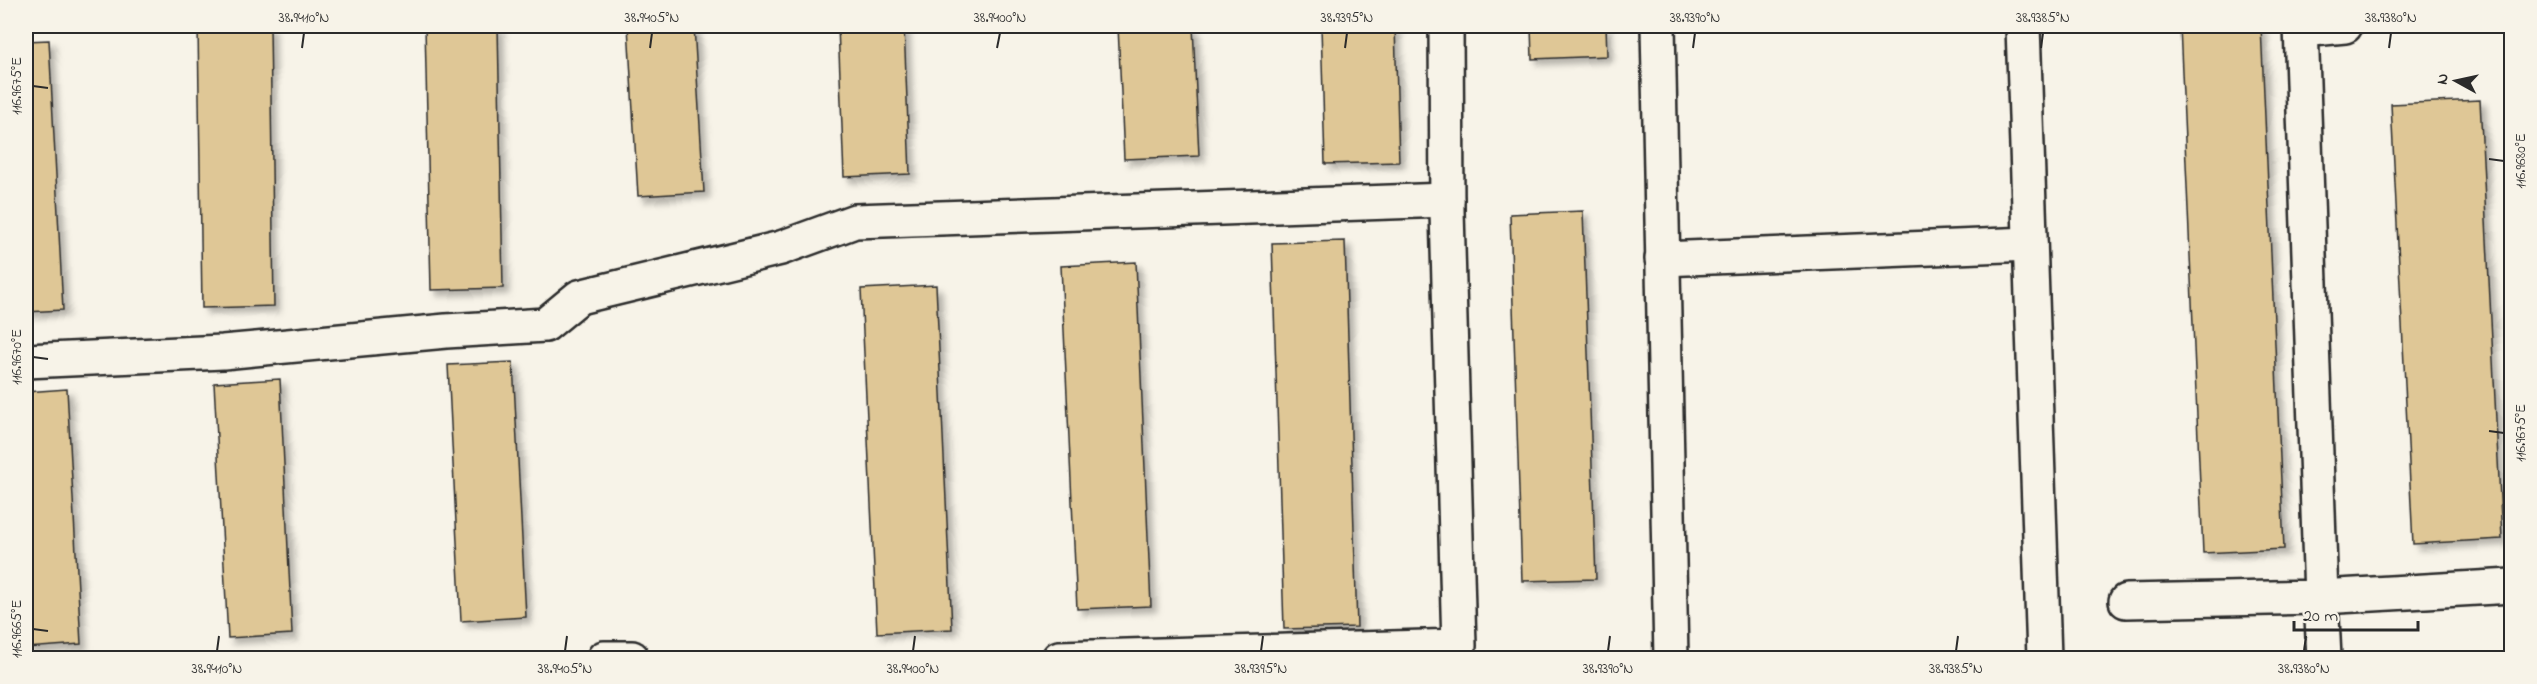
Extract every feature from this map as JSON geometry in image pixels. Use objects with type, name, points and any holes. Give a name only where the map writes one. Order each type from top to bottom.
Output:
[{"type":"street","points":[[1059,658],[1459,646],[1447,200],[1446,26]]},
{"type":"street","points":[[1659,26],[1671,658]]},
{"type":"street","points":[[2023,26],[2044,658]]},
{"type":"street","points":[[2324,658],[2302,28],[2345,26]]},
{"type":"street","points":[[26,361],[223,352],[446,331],[545,325],[579,297],[781,248],[855,221],[1447,200]]},
{"type":"street","points":[[1662,259],[2030,244]]},
{"type":"street","points":[[2126,601],[2321,597],[2511,586]]},
{"type":"street","points":[[604,658],[632,658]]},
{"type":"building","points":[[198,26],[270,26],[274,306],[202,308]]},
{"type":"building","points":[[425,26],[498,26],[503,288],[431,290]]},
{"type":"building","points":[[628,26],[694,26],[704,192],[638,196]]},
{"type":"building","points":[[838,26],[904,26],[910,174],[844,177]]},
{"type":"building","points":[[1118,26],[1193,26],[1199,156],[1124,159]]},
{"type":"building","points":[[1321,26],[1395,26],[1399,162],[1325,164]]},
{"type":"building","points":[[1531,26],[1606,26],[1607,56],[1532,59]]},
{"type":"building","points":[[2180,26],[2261,26],[2284,549],[2203,553]]},
{"type":"building","points":[[49,40],[63,310],[26,312],[26,41]]},
{"type":"building","points":[[2480,100],[2502,539],[2413,544],[2391,104]]},
{"type":"building","points":[[1583,211],[1596,579],[1522,581],[1510,214]]},
{"type":"building","points":[[1345,241],[1357,627],[1284,629],[1272,243]]},
{"type":"building","points":[[1136,262],[1151,606],[1077,609],[1061,266]]},
{"type":"building","points":[[936,285],[952,629],[877,633],[861,289]]},
{"type":"building","points":[[513,362],[526,617],[461,621],[448,365]]},
{"type":"building","points":[[280,379],[292,634],[228,638],[214,383]]},
{"type":"building","points":[[67,389],[81,644],[26,648],[26,392]]}]
